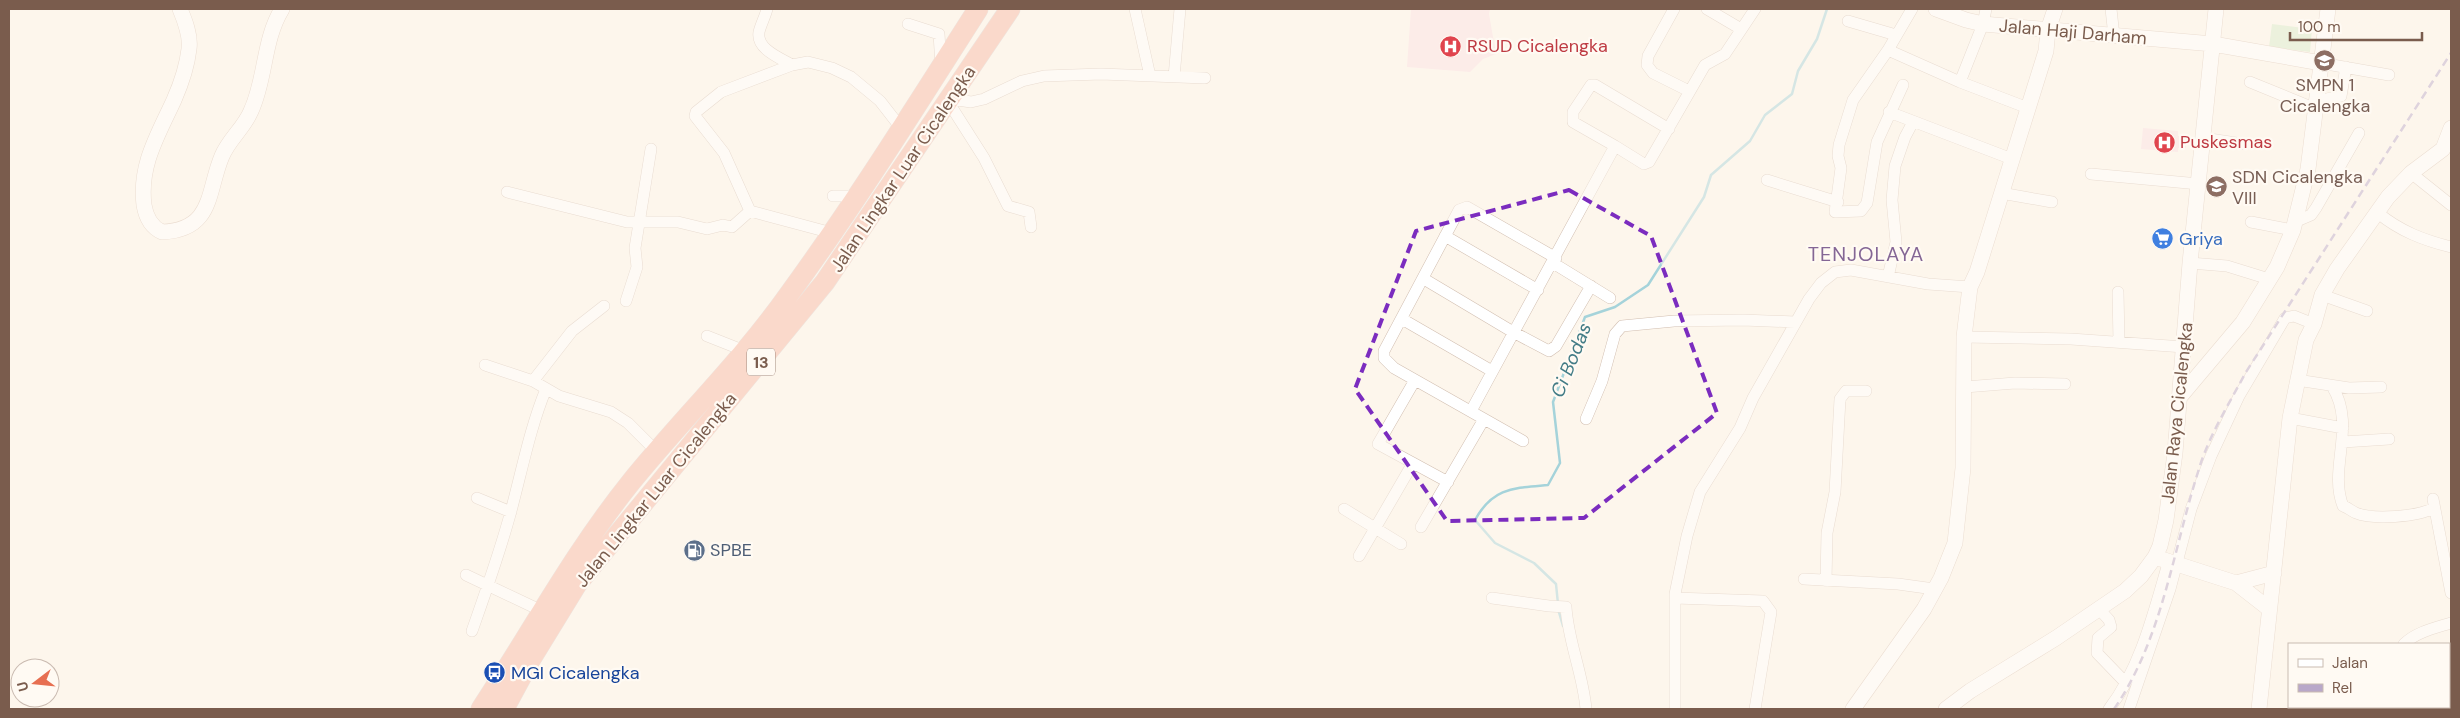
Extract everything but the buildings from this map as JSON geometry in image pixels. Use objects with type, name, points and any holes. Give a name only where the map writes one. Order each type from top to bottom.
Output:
[{"type":"highway","name":"Jalan Lingkar Luar Cicalengka","points":[[481,709],[588,541],[625,490],[745,351],[832,233],[978,9]]},
{"type":"highway","name":"Jalan Lingkar Luar Cicalengka","points":[[504,709],[531,659],[577,584],[826,282],[950,101],[1010,9]]},
{"type":"street","points":[[180,9],[189,38],[187,64],[173,101],[154,138],[146,163],[142,188],[147,217],[151,224],[162,232],[183,228],[202,214],[214,186],[222,156],[230,140],[252,110],[272,32],[282,9]]},
{"type":"street","points":[[767,9],[759,34],[760,43],[764,48],[792,65]]},
{"type":"street","points":[[1134,9],[1150,76]]},
{"type":"street","points":[[1174,77],[1180,9]]},
{"type":"street","points":[[1674,9],[1648,56],[1647,65],[1653,73],[1689,91]]},
{"type":"street","points":[[1707,9],[1741,29]]},
{"type":"street","points":[[1668,129],[1595,85],[1591,85],[1573,112],[1573,122],[1646,164],[1668,129],[1705,65],[1725,54],[1755,9]]},
{"type":"street","points":[[1903,85],[1889,112],[1874,151],[1865,208],[1854,212],[1835,212],[1838,202],[1841,168],[1838,156],[1841,134],[1853,100],[1888,50],[1912,9]]},
{"type":"street","name":"Jalan Haji Darham","points":[[1936,9],[1983,24],[2213,44],[2321,63]]},
{"type":"street","points":[[1960,82],[1983,24],[1986,9]]},
{"type":"street","points":[[1853,709],[1910,629],[1949,560],[1958,521],[1963,468],[1964,337],[1970,287],[1977,272],[2046,52],[2048,30],[2055,9]]},
{"type":"street","points":[[2111,9],[2114,36]]},
{"type":"street","name":"Jalan Raya Cicalengka","points":[[1946,709],[1970,691],[2099,609],[2125,591],[2141,576],[2167,560],[2166,520],[2175,452],[2190,263],[2216,9]]},
{"type":"street","points":[[2179,398],[2243,322],[2269,279],[2295,226],[2308,169],[2328,9]]},
{"type":"street","points":[[1848,21],[1896,35]]},
{"type":"street","points":[[908,24],[939,34],[941,66]]},
{"type":"street","points":[[1888,50],[1960,82],[2028,108]]},
{"type":"street","points":[[750,210],[724,153],[702,128],[695,114],[721,92],[792,65],[808,62],[819,63],[851,77],[880,101],[901,128]]},
{"type":"street","points":[[2321,63],[2389,75]]},
{"type":"street","points":[[2250,82],[2316,105],[2341,96],[2346,67]]},
{"type":"street","points":[[950,101],[971,102],[1022,81],[1044,76],[1076,76],[1086,73],[1205,78]]},
{"type":"street","points":[[950,101],[988,164],[1008,206],[1029,212],[1031,227]]},
{"type":"street","points":[[1889,112],[2012,159]]},
{"type":"street","points":[[1888,277],[1896,242],[1892,200],[1895,166],[1905,138],[1914,122]]},
{"type":"street","points":[[2259,709],[2268,608],[2274,573],[2290,418],[2306,340],[2314,324],[2322,295],[2337,269],[2378,213],[2388,196],[2411,173],[2447,147],[2451,128]]},
{"type":"street","points":[[2251,222],[2295,226],[2311,215],[2359,133]]},
{"type":"street","points":[[2203,138],[2242,144]]},
{"type":"street","points":[[1471,411],[1615,146]]},
{"type":"street","points":[[626,300],[637,267],[635,248],[651,149]]},
{"type":"street","points":[[2411,173],[2451,206]]},
{"type":"street","points":[[2091,174],[2199,184]]},
{"type":"street","points":[[1767,180],[1838,202]]},
{"type":"street","points":[[507,192],[585,213],[640,223],[678,222],[707,229],[723,225],[732,226],[750,210]]},
{"type":"street","points":[[2001,193],[2052,202]]},
{"type":"street","points":[[833,196],[857,196]]},
{"type":"street","points":[[1523,441],[1394,368],[1384,358],[1386,344],[1424,279],[1459,210],[1468,207],[1610,298]]},
{"type":"street","points":[[750,210],[832,233]]},
{"type":"street","points":[[2378,213],[2394,226],[2407,233],[2451,247]]},
{"type":"street","points":[[1445,236],[1538,290]]},
{"type":"street","points":[[2190,263],[2227,266],[2269,279]]},
{"type":"street","points":[[1675,709],[1675,598],[1687,536],[1700,492],[1740,428],[1753,398],[1796,322],[1821,283],[1835,272],[1851,270],[1928,284],[1970,287]]},
{"type":"street","points":[[1424,279],[1544,349],[1553,350],[1591,286]]},
{"type":"street","points":[[2118,292],[2119,342]]},
{"type":"street","points":[[2322,295],[2367,311]]},
{"type":"street","points":[[534,381],[572,331],[604,306]]},
{"type":"street","points":[[2108,709],[2125,682],[2152,619],[2167,560],[2191,509],[2211,456],[2239,396],[2273,335],[2285,318],[2289,316],[2314,324]]},
{"type":"street","points":[[1402,319],[1492,371]]},
{"type":"street","points":[[1586,419],[1602,381],[1615,334],[1622,326],[1674,321],[1743,320],[1796,322]]},
{"type":"street","points":[[707,336],[745,351]]},
{"type":"street","points":[[1964,337],[2045,338],[2184,347]]},
{"type":"street","points":[[485,365],[534,381],[546,389],[575,401],[611,412],[628,423],[658,452]]},
{"type":"street","points":[[1415,380],[1378,444],[1448,482]]},
{"type":"street","points":[[2297,380],[2332,386],[2380,387]]},
{"type":"street","points":[[1965,387],[2015,383],[2065,384]]},
{"type":"street","points":[[2332,386],[2340,402],[2343,442],[2339,466],[2342,506],[2351,508],[2355,513],[2371,516],[2414,515],[2433,504],[2451,593]]},
{"type":"street","points":[[472,631],[511,512],[528,450],[534,418],[546,389]]},
{"type":"street","points":[[1826,581],[1827,533],[1835,492],[1840,400],[1846,391],[1866,391]]},
{"type":"street","points":[[2290,418],[2342,428]]},
{"type":"street","points":[[1421,527],[1484,419]]},
{"type":"street","points":[[2343,442],[2389,440]]},
{"type":"street","points":[[1359,556],[1413,463]]},
{"type":"street","points":[[476,498],[511,512]]},
{"type":"street","points":[[1344,509],[1401,544]]},
{"type":"street","points":[[2167,560],[2236,583],[2268,608]]},
{"type":"street","points":[[2129,709],[2170,589],[2167,560]]},
{"type":"street","points":[[2236,583],[2274,573]]},
{"type":"street","points":[[466,575],[542,611]]},
{"type":"street","points":[[1804,579],[1898,584],[1934,589]]},
{"type":"street","points":[[1492,598],[1549,606],[1566,606],[1570,632],[1583,683],[1586,709]]},
{"type":"street","points":[[1675,598],[1763,601],[1772,612],[1755,709]]},
{"type":"street","points":[[2099,609],[2109,620],[2111,627],[2098,638],[2097,654],[2125,682]]},
{"type":"street","points":[[2405,643],[2409,639],[2430,629],[2451,623]]},
{"type":"highlighted area","points":[[1569,190],[1651,236],[1717,413],[1584,518],[1447,521],[1355,389],[1416,231]]},
{"type":"shaded area","name":"RSUD Cicalengka","points":[[1411,9],[1490,9],[1489,14],[1496,54],[1483,59],[1470,72],[1407,67]]},
{"type":"shaded area","name":"Puskesmas","points":[[2143,128],[2178,131],[2178,136],[2187,137],[2186,148],[2178,148],[2178,152],[2141,149]]},
{"type":"green space","points":[[2272,24],[2312,29],[2310,52],[2269,47]]},
{"type":"waterway","name":"Ci Bodas","points":[[1558,604],[1556,584],[1534,563],[1495,543],[1475,520],[1489,501],[1497,495],[1525,487],[1548,485],[1560,463],[1553,402],[1585,317],[1615,307],[1648,285],[1704,197],[1711,175],[1750,141],[1765,115],[1792,94],[1798,71],[1817,39],[1827,9]]},
{"type":"waterway","name":"Ci Bodas","points":[[1558,609],[1563,626]]},
{"type":"railway","points":[[2114,709],[2144,654],[2155,625],[2202,459],[2219,421],[2246,372],[2451,53]]},
{"type":"place","name":"RSUD Cicalengka","points":[[1451,46]]},
{"type":"place","name":"SMPN 1 Cicalengka","points":[[2325,60]]},
{"type":"place","name":"Puskesmas","points":[[2164,142]]},
{"type":"place","name":"SDN Cicalengka VIII","points":[[2216,187]]},
{"type":"place","name":"Griya","points":[[2163,239]]},
{"type":"place","name":"SPBE","points":[[694,550]]},
{"type":"place","name":"MGI Cicalengka","points":[[495,673]]},
{"type":"district","name":"TENJOLAYA","points":[[1866,254]]}]
